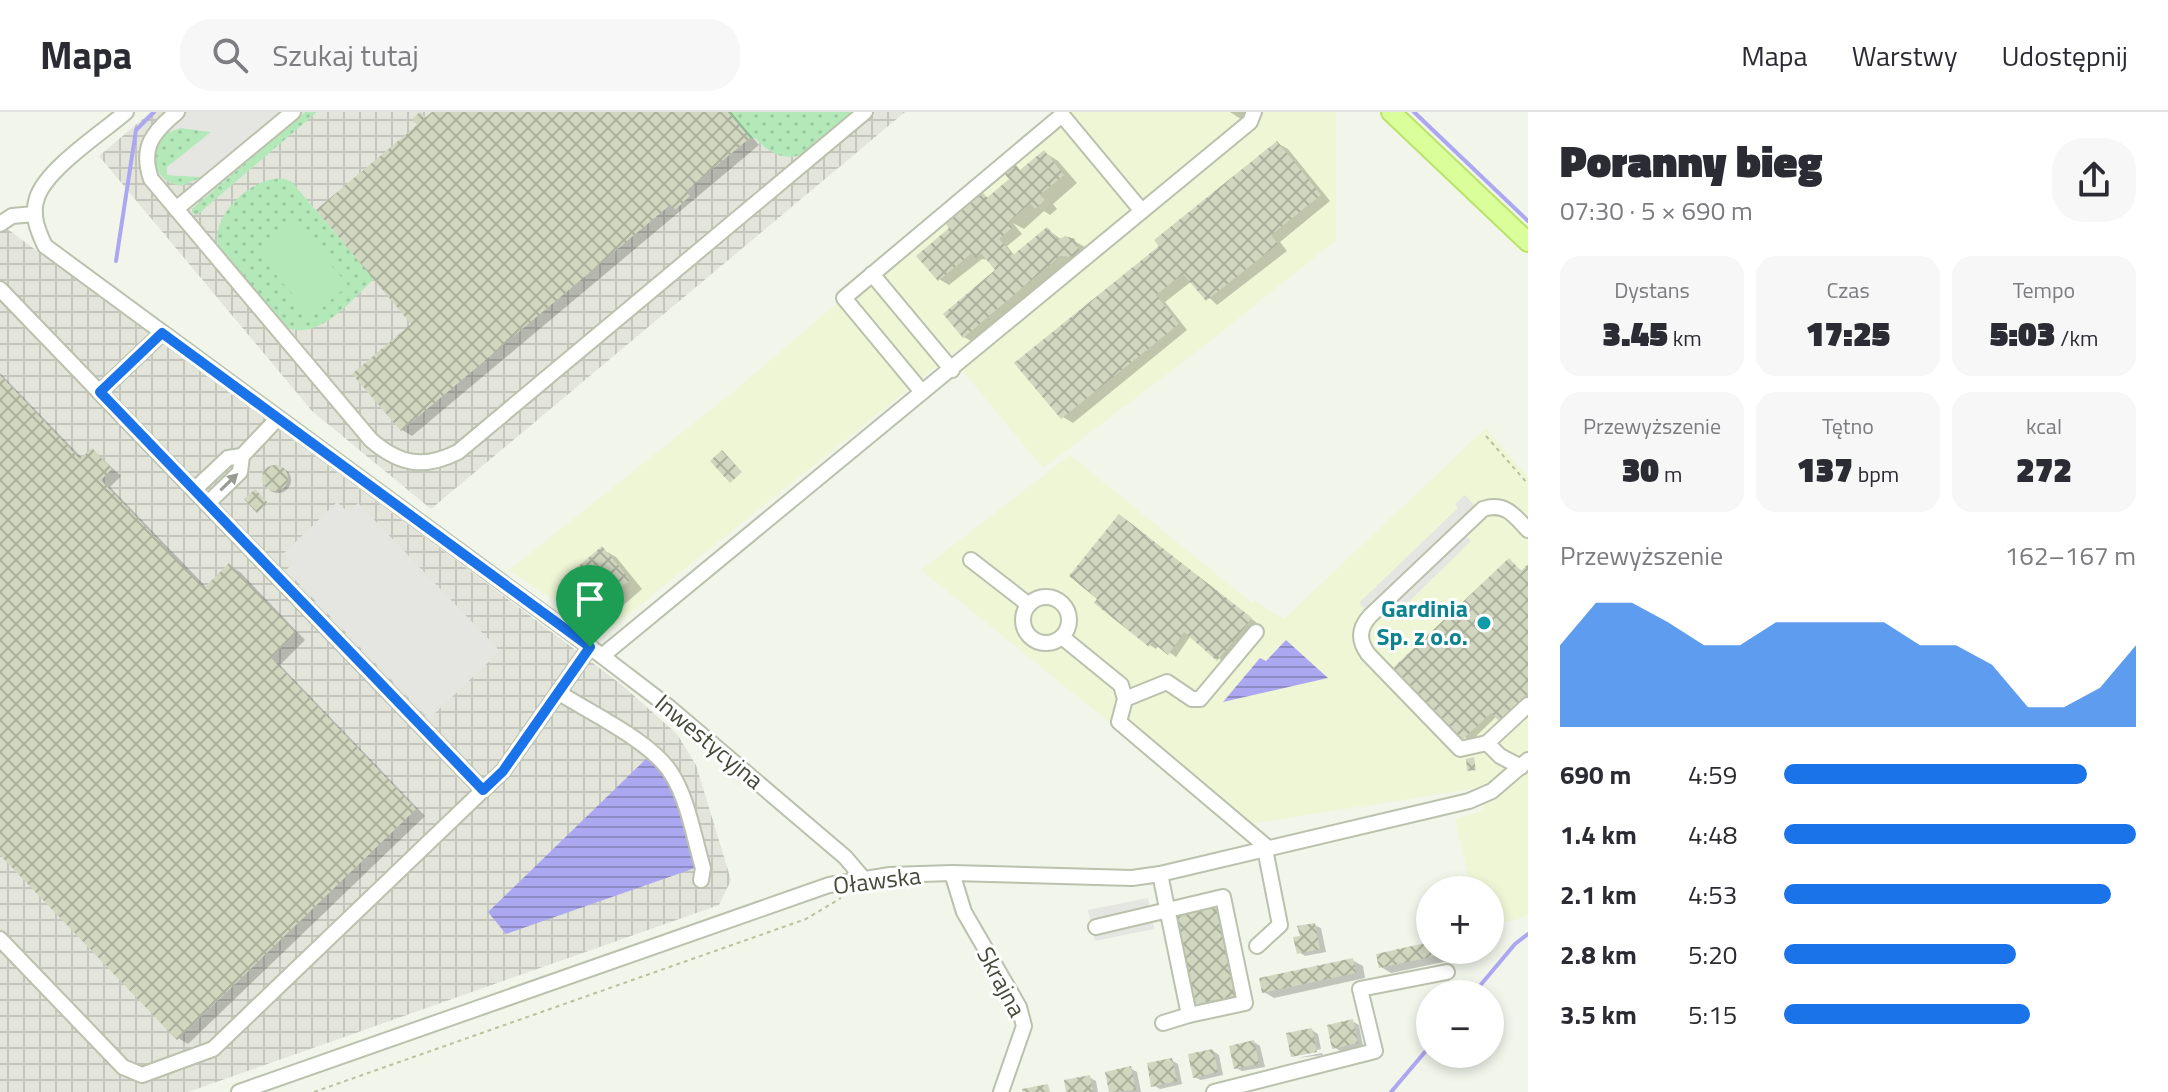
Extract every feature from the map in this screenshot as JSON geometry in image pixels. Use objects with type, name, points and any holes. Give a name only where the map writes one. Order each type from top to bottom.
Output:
[{"type":"main road","points":[[1391,112],[1528,242]]},
{"type":"street","points":[[0,224],[12,216],[35,214],[37,197],[49,178],[126,112]]},
{"type":"street","points":[[177,112],[156,130],[146,154],[151,179],[371,440],[403,462],[422,465],[458,452],[865,112]]},
{"type":"street","points":[[176,209],[293,112]]},
{"type":"street","points":[[0,939],[123,1067],[142,1075],[213,1049],[503,771],[558,692],[596,651],[952,370],[1250,122],[1254,112]]},
{"type":"street","points":[[922,392],[844,298],[1062,115],[1141,210]]},
{"type":"street","name":"Inwestycyjna","points":[[35,214],[45,246],[670,708],[845,857],[863,878]]},
{"type":"street","points":[[872,274],[952,370]]},
{"type":"street","points":[[0,289],[483,790]]},
{"type":"street","points":[[100,392],[162,333]]},
{"type":"street","points":[[207,504],[240,472],[242,456],[278,418]]},
{"type":"street","points":[[194,490],[228,458],[242,456]]},
{"type":"street","points":[[1528,530],[1507,509],[1483,509],[1370,616],[1361,631],[1363,647],[1368,654],[1460,749],[1487,743],[1528,705]]},
{"type":"street","points":[[971,560],[1029,605]]},
{"type":"street","points":[[1049,598],[1062,604],[1069,617],[1062,637],[1048,643],[1033,639],[1023,619],[1029,605],[1049,598]]},
{"type":"street","points":[[1125,699],[1167,682],[1192,699],[1200,699],[1256,632]]},
{"type":"street","points":[[1062,637],[1121,685],[1125,699],[1119,722],[1267,849],[1287,928],[1257,946]]},
{"type":"street","points":[[558,692],[651,752],[669,769],[677,783],[703,868],[701,880]]},
{"type":"street","points":[[1487,743],[1500,756],[1524,764]]},
{"type":"street","name":"Oławska","points":[[239,1092],[785,899],[863,878],[952,873],[1132,878],[1160,874],[1469,801],[1492,791],[1524,764]]},
{"type":"street","name":"Skrajna","points":[[952,873],[964,912],[1019,1007],[1024,1026],[1001,1092]]},
{"type":"street","points":[[1160,874],[1189,1015]]},
{"type":"street","points":[[1096,927],[1223,897],[1245,1003],[1163,1023]]},
{"type":"street","points":[[1214,1092],[1375,1051],[1360,989],[1447,972]]},
{"type":"path","points":[[1486,436],[1528,484]]},
{"type":"path","points":[[314,1092],[806,919],[851,893]]},
{"type":"shaded area","points":[[151,112],[905,112],[431,509],[312,411],[99,156]]},
{"type":"shaded area","points":[[190,112],[280,112],[202,177],[167,175],[167,167],[211,132],[180,128],[162,135]]},
{"type":"shaded area","points":[[1061,112],[1336,112],[1336,240],[1195,353],[1043,468],[962,370],[957,350],[604,634],[509,570],[733,392]]},
{"type":"shaded area","points":[[0,228],[6,228],[465,567],[622,685],[677,734],[696,765],[731,880],[719,905],[188,1092],[0,1092]]},
{"type":"shaded area","points":[[1486,428],[1528,477],[1528,915],[1504,922],[1504,876],[1469,876],[1455,819],[1484,810],[1477,788],[1238,826],[921,570],[1070,455],[1252,603],[1255,601],[1284,619]]},
{"type":"shaded area","points":[[1465,495],[1475,506],[1367,611],[1359,603],[1458,508],[1455,504]]},
{"type":"shaded area","points":[[337,502],[348,512],[358,503],[500,651],[429,719],[286,570],[293,563],[284,553]]},
{"type":"shaded area","points":[[1464,534],[1471,541],[1393,617],[1386,610]]},
{"type":"shaded area","points":[[1286,640],[1328,678],[1223,702],[1260,658],[1266,661]]},
{"type":"shaded area","points":[[648,757],[669,779],[698,867],[506,934],[488,912]]},
{"type":"shaded area","points":[[1148,898],[1154,929],[1095,941],[1088,910]]},
{"type":"green space","points":[[305,112],[317,112],[197,215],[192,213],[192,209]]},
{"type":"green space","points":[[728,112],[853,112],[807,152],[783,156],[750,138]]},
{"type":"green space","points":[[180,128],[212,131],[167,175],[202,177],[181,186],[161,175],[154,157],[160,139]]},
{"type":"green space","points":[[273,179],[292,182],[374,279],[335,316],[312,328],[300,330],[287,328],[219,247],[217,235],[227,211],[248,190]]},
{"type":"green space","points":[[295,223],[348,285],[312,317],[258,254]]},
{"type":"building","points":[[420,112],[426,117],[432,112],[728,112],[750,138],[686,191],[690,196],[675,210],[670,205],[401,431],[352,374],[411,324],[316,210],[417,125],[412,119]]},
{"type":"building","points":[[1277,141],[1321,195],[1271,235],[1278,244],[1206,301],[1183,274],[1156,295],[1179,324],[1061,419],[1014,363],[1159,246],[1154,240]]},
{"type":"building","points":[[1044,150],[1064,175],[1040,195],[1045,200],[1035,209],[1030,203],[1009,222],[1013,227],[999,239],[1013,255],[1047,227],[1058,240],[1065,236],[1075,239],[1079,250],[1075,257],[1060,256],[963,338],[943,314],[995,270],[981,253],[976,258],[972,253],[938,281],[916,256],[949,228],[946,224],[983,192],[987,198],[1009,179],[1003,172],[1014,163],[1020,170]]},
{"type":"building","points":[[0,375],[80,459],[92,448],[112,469],[101,480],[204,588],[229,563],[296,633],[271,658],[416,809],[177,1040],[0,855]]},
{"type":"building","points":[[722,450],[742,472],[730,483],[710,461]]},
{"type":"building","points":[[275,465],[284,469],[288,478],[284,487],[275,491],[266,487],[262,478],[266,469]]},
{"type":"building","points":[[255,489],[268,503],[257,513],[244,499]]},
{"type":"building","points":[[1119,514],[1252,618],[1217,661],[1184,632],[1168,655],[1152,642],[1149,647],[1094,603],[1097,599],[1069,576]]},
{"type":"building","points":[[602,546],[630,580],[594,610],[566,577]]},
{"type":"building","name":"Gardinia Sp. z o.o.","points":[[1509,558],[1521,571],[1528,564],[1528,693],[1499,721],[1491,713],[1462,740],[1393,668]]},
{"type":"building","points":[[1474,757],[1476,770],[1467,771],[1466,759]]},
{"type":"building","points":[[1215,905],[1235,996],[1194,1004],[1175,914]]},
{"type":"building","points":[[1315,923],[1320,949],[1297,954],[1293,937],[1300,936],[1297,926]]},
{"type":"building","points":[[1416,945],[1416,960],[1379,968],[1376,954]]},
{"type":"building","points":[[1353,958],[1356,973],[1262,993],[1259,978]]},
{"type":"building","points":[[1353,1019],[1358,1043],[1332,1049],[1327,1025]]},
{"type":"building","points":[[1312,1028],[1317,1052],[1291,1057],[1286,1033]]},
{"type":"building","points":[[1254,1040],[1259,1064],[1234,1069],[1229,1046]]},
{"type":"building","points":[[1213,1049],[1218,1072],[1193,1078],[1188,1054]]},
{"type":"building","points":[[1172,1058],[1177,1081],[1151,1087],[1147,1063]]},
{"type":"building","points":[[1131,1066],[1136,1090],[1109,1092],[1105,1072]]},
{"type":"building","points":[[1090,1075],[1093,1092],[1066,1092],[1064,1080]]},
{"type":"building","points":[[1048,1084],[1050,1092],[1023,1092],[1022,1089]]},
{"type":"waterway","points":[[116,261],[136,130],[154,112]]},
{"type":"waterway","points":[[1414,112],[1528,221]]},
{"type":"waterway","points":[[1485,980],[1515,944],[1528,934]]},
{"type":"waterway","points":[[1391,1092],[1416,1063]]},
{"type":"place","name":"Gardinia Sp. z o.o.","points":[[1484,623]]},
{"type":"route","points":[[162,333],[590,647],[503,771],[483,790],[100,392],[162,333]]}]
